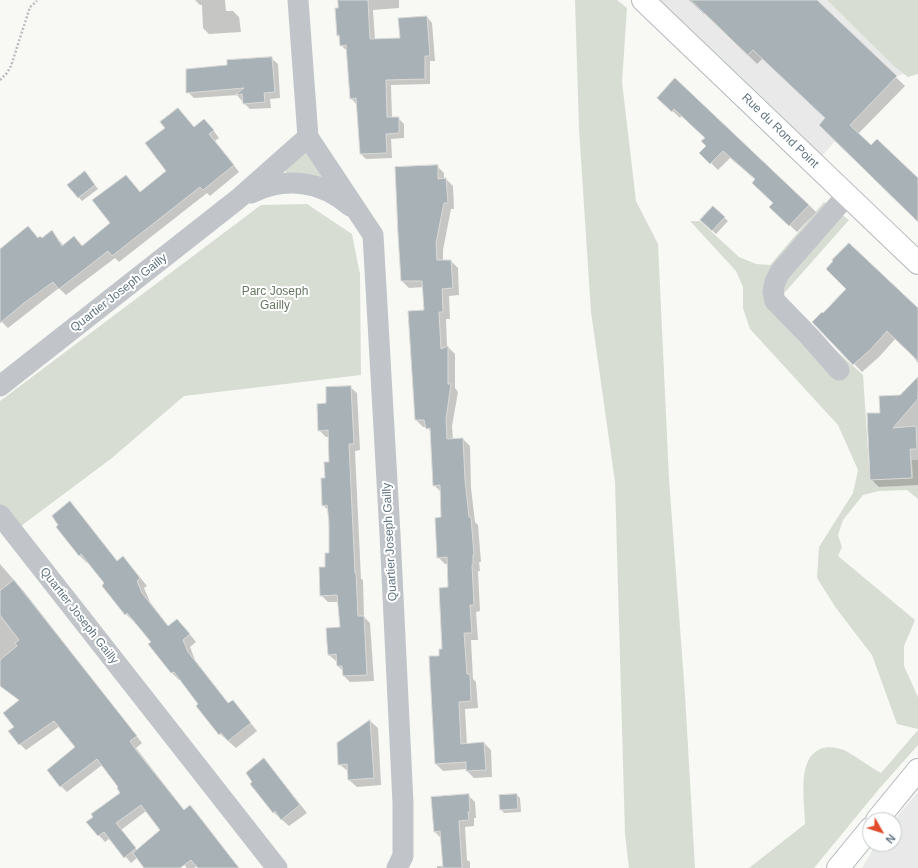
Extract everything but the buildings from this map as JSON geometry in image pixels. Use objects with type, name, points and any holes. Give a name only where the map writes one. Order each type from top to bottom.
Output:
[{"type":"street","name":"Quartier Joseph Gailly","points":[[298,0],[308,137],[373,235],[392,558],[403,803],[400,858]]},
{"type":"street","name":"Rue du Rond Point","points":[[642,0],[918,263]]},
{"type":"street","name":"Quartier Joseph Gailly","points":[[0,386],[238,199],[308,137]]},
{"type":"street","name":"Quartier Joseph Gailly","points":[[238,199],[254,191],[274,184],[292,182],[322,188],[339,197],[362,218]]},
{"type":"street","points":[[839,370],[775,301],[773,292],[775,282],[780,272],[847,196]]},
{"type":"street","name":"Quartier Joseph Gailly","points":[[0,515],[277,868]]},
{"type":"street","points":[[884,812],[918,770]]},
{"type":"street","points":[[838,868],[862,839]]},
{"type":"street","points":[[388,868],[400,858]]},
{"type":"path","points":[[0,80],[7,74],[12,66],[30,7],[38,0]]},
{"type":"shaded area","points":[[657,0],[827,0],[904,74],[897,76],[822,156]]},
{"type":"shaded area","points":[[918,792],[918,868],[862,868],[871,852],[902,852],[901,812]]},
{"type":"green space","points":[[575,0],[617,0],[627,8],[622,82],[636,201],[658,244],[669,479],[685,695],[695,868],[629,868],[625,834],[615,482],[591,312],[579,129]]},
{"type":"green space","points":[[827,0],[918,0],[918,74],[908,77],[894,66]]},
{"type":"green space","points":[[305,152],[331,176],[336,188],[285,175],[287,166]]},
{"type":"green space","points":[[824,202],[849,220],[779,299],[863,375],[870,480],[913,478],[912,460],[918,460],[918,499],[907,490],[879,491],[863,495],[843,520],[838,535],[842,547],[838,556],[915,620],[904,646],[904,666],[918,697],[918,729],[897,724],[872,655],[836,608],[817,578],[819,547],[853,493],[858,470],[838,425],[750,329],[743,308],[743,287],[736,271],[690,221],[700,221],[739,257],[756,264],[770,265]]},
{"type":"green space","name":"Parc Joseph Gailly","points":[[307,204],[352,234],[360,274],[361,375],[184,396],[112,458],[13,532],[0,515],[0,401],[261,205]]},
{"type":"green space","points":[[918,730],[918,745],[879,789],[814,868],[749,868],[805,824],[803,794],[805,772],[812,754],[826,747],[841,749],[849,752],[881,773]]}]
